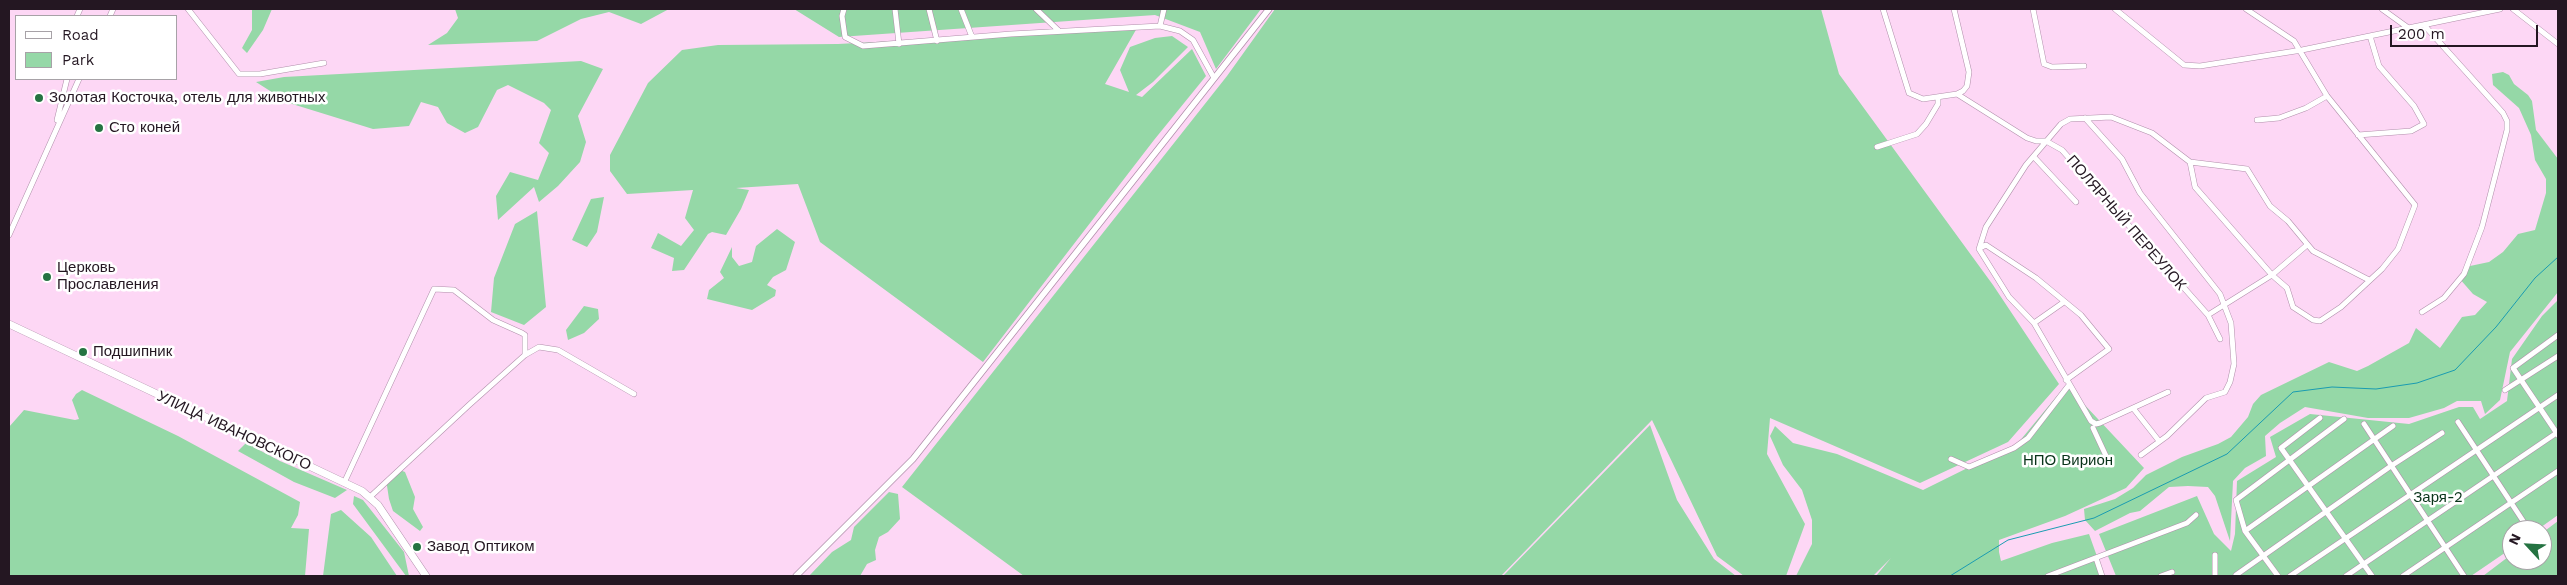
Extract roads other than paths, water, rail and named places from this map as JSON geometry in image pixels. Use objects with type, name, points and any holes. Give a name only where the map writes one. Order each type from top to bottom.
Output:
[{"type":"main road","name":"УЛИЦА ИВАНОВСКОГО","points":[[9,324],[370,497],[382,511],[426,576]]},
{"type":"street","points":[[188,9],[239,74],[260,74],[324,63]]},
{"type":"street","points":[[844,9],[842,16],[845,37],[863,46],[1059,31],[1160,26],[1180,30],[1194,40],[1214,78]]},
{"type":"street","points":[[895,9],[899,44]]},
{"type":"street","points":[[929,9],[937,41]]},
{"type":"street","points":[[961,9],[972,37]]},
{"type":"street","points":[[1036,9],[1059,31]]},
{"type":"street","points":[[1160,26],[1164,9]]},
{"type":"street","points":[[796,576],[913,459],[1267,9]]},
{"type":"street","points":[[1883,9],[1909,93],[1923,99],[1957,94],[1967,86],[1969,72],[1954,9]]},
{"type":"street","points":[[2033,9],[2044,64],[2052,67],[2084,66]]},
{"type":"street","points":[[2115,9],[2184,65],[2209,65],[2302,50],[2500,9]]},
{"type":"street","points":[[2190,162],[2195,188],[2272,275],[2287,288],[2293,307],[2313,320],[2320,321],[2341,307],[2382,269],[2398,249],[2415,205],[2408,193],[2358,135],[2316,81],[2302,50],[2294,41],[2246,9]]},
{"type":"street","points":[[2382,9],[2407,27]]},
{"type":"street","points":[[2513,9],[2558,44]]},
{"type":"street","points":[[2422,312],[2444,298],[2464,274],[2482,227],[2507,130],[2503,113],[2424,24]]},
{"type":"street","points":[[2358,135],[2411,131],[2424,124],[2414,106],[2379,66],[2370,36]]},
{"type":"street","points":[[54,132],[67,80]]},
{"type":"street","points":[[9,236],[54,132],[80,80]]},
{"type":"street","name":"ПОЛЯРНЫЙ ПЕРЕУЛОК","points":[[1957,94],[2027,138],[2036,141],[2046,141],[2062,150],[2113,206],[2202,311],[2208,315]]},
{"type":"street","points":[[1877,147],[1917,134],[1926,124],[1938,104],[1938,96]]},
{"type":"street","points":[[2257,120],[2280,118],[2306,108],[2327,96]]},
{"type":"street","points":[[2168,392],[2096,424],[2091,421],[2034,323],[2009,297],[1979,249],[1986,227],[2026,165],[2046,141],[2070,119],[2111,117],[2152,133],[2190,162],[2247,169],[2270,206],[2288,221],[2307,244],[2322,256],[2369,280]]},
{"type":"street","points":[[2085,118],[2122,159],[2137,183],[2140,193],[2220,294],[2231,323],[2234,364],[2230,382],[2225,392],[2206,398],[2141,455]]},
{"type":"street","points":[[2034,157],[2076,202]]},
{"type":"street","points":[[2220,339],[2208,315],[2272,275],[2307,244]]},
{"type":"street","points":[[1951,459],[1969,467],[2014,448],[2028,438],[2067,382],[2109,349],[2081,315],[2036,278],[1986,245],[1979,249]]},
{"type":"street","points":[[344,483],[434,289],[454,290],[493,320],[522,333],[525,336],[525,355]]},
{"type":"street","points":[[2034,323],[2064,302]]},
{"type":"street","points":[[2346,576],[2558,433],[2513,368],[2558,335]]},
{"type":"street","points":[[370,497],[525,355],[539,347],[558,350],[634,394]]},
{"type":"street","points":[[2505,390],[2522,381],[2558,356]]},
{"type":"street","points":[[2290,576],[2558,395]]},
{"type":"street","points":[[2134,408],[2159,441]]},
{"type":"street","points":[[2320,418],[2281,448],[2372,576]]},
{"type":"street","points":[[2278,576],[2244,531],[2236,500],[2344,420]]},
{"type":"street","points":[[2458,422],[2522,520]]},
{"type":"street","points":[[2364,424],[2464,576]]},
{"type":"street","points":[[2244,531],[2393,426]]},
{"type":"street","points":[[2093,428],[2106,458]]},
{"type":"street","points":[[2236,575],[2390,466],[2442,433]]},
{"type":"street","points":[[2402,576],[2558,471]]},
{"type":"street","points":[[2048,576],[2187,523],[2196,515]]},
{"type":"street","points":[[2215,555],[2215,576]]},
{"type":"street","points":[[2096,558],[2102,576]]},
{"type":"street","points":[[2161,576],[2172,572]]},
{"type":"waterway","points":[[1950,576],[2008,540],[2094,518],[2227,454],[2293,392],[2332,387],[2376,389],[2417,383],[2455,370],[2496,327],[2535,278],[2558,257]]},
{"type":"place","name":"Золотая Косточка, отель для животных","points":[[39,98]]},
{"type":"place","name":"Сто коней","points":[[99,128]]},
{"type":"place","name":"Церковь Прославления","points":[[47,277]]},
{"type":"place","name":"Подшипник","points":[[83,352]]},
{"type":"place","name":"Завод Оптиком","points":[[417,547]]},
{"type":"park label","name":"НПО Вирион","points":[[2068,461]]},
{"type":"park label","name":"Заря-2","points":[[2438,498]]}]
